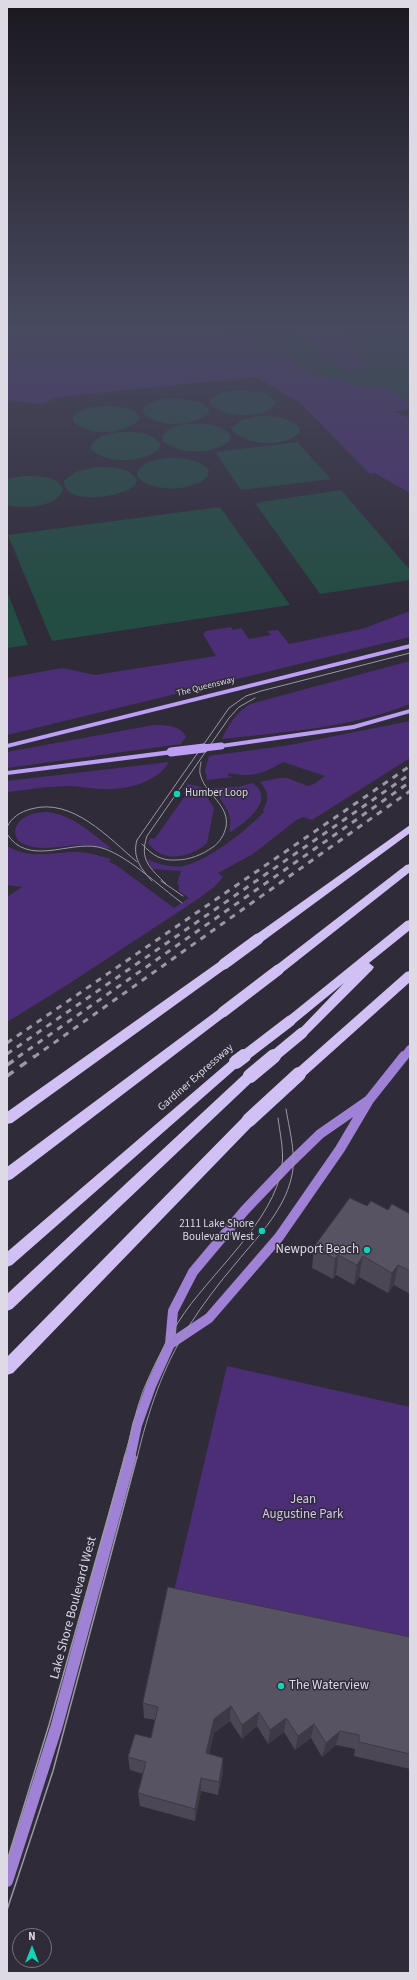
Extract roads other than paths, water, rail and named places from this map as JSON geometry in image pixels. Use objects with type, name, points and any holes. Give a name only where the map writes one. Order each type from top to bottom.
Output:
[{"type":"highway","points":[[7,1119],[224,964],[410,828]]},
{"type":"highway","points":[[7,1175],[278,970],[410,867]]},
{"type":"highway","points":[[7,1304],[250,1076],[302,1033],[409,925]]},
{"type":"highway","name":"Gardiner Expressway","points":[[7,1261],[236,1062],[290,1021],[409,925]]},
{"type":"highway","points":[[7,1368],[250,1120],[410,975]]},
{"type":"main road","name":"The Queensway","points":[[7,746],[410,646]]},
{"type":"main road","points":[[7,773],[221,746],[354,727],[410,711]]},
{"type":"main road","name":"Lake Shore Boulevard West","points":[[170,1344],[209,1318],[279,1237],[340,1149],[368,1100],[410,1049]]},
{"type":"main road","name":"Lake Shore Boulevard West","points":[[7,1881],[26,1828],[52,1744],[127,1470],[137,1425],[151,1386],[170,1344],[173,1311],[193,1272],[214,1245],[245,1210],[309,1144],[368,1100]]},
{"type":"tram line","points":[[146,874],[138,862],[136,852],[137,840],[229,708],[246,696],[261,691],[410,653]]},
{"type":"tram line","points":[[145,847],[147,836],[229,718],[239,707],[255,698]]},
{"type":"tram line","points":[[145,847],[161,858],[176,860],[200,855],[220,841],[226,827],[225,813],[201,777],[201,762]]},
{"type":"tram line","points":[[7,827],[14,818],[27,810],[46,807],[61,809],[75,814],[89,822],[137,862]]},
{"type":"tram line","points":[[7,834],[16,844],[26,849],[37,851],[49,851],[86,846],[98,847],[119,856],[146,874]]},
{"type":"tram line","points":[[145,847],[145,858],[155,873],[166,884]]},
{"type":"tram line","points":[[146,874],[182,903]]},
{"type":"tram line","points":[[146,874],[152,881]]},
{"type":"tram line","points":[[161,881],[183,896]]},
{"type":"tram line","points":[[137,1458],[157,1390],[171,1357],[180,1341],[211,1294],[271,1220],[285,1196],[293,1169],[292,1146],[286,1109]]},
{"type":"tram line","points":[[124,1458],[143,1391],[169,1338],[191,1303],[239,1247],[254,1227],[267,1207],[277,1187],[282,1166],[282,1148],[278,1118]]},
{"type":"tram line","points":[[7,1861],[49,1725],[125,1457]]},
{"type":"tram line","points":[[7,1910],[53,1771],[137,1457]]},
{"type":"railway","points":[[7,1043],[410,766]]},
{"type":"railway","points":[[7,1054],[410,774]]},
{"type":"railway","points":[[18,1057],[410,782]]},
{"type":"railway","points":[[34,1057],[410,791]]},
{"type":"railway","points":[[7,1065],[20,1056]]},
{"type":"railway","points":[[7,1076],[35,1056]]},
{"type":"place","name":"Humber Loop","points":[[177,794]]},
{"type":"place","name":"2111 Lake Shore Boulevard West","points":[[262,1231]]},
{"type":"place","name":"Newport Beach","points":[[367,1250]]},
{"type":"place","name":"The Waterview","points":[[281,1686]]},
{"type":"park label","name":"Jean Augustine Park","points":[[303,1508]]}]
